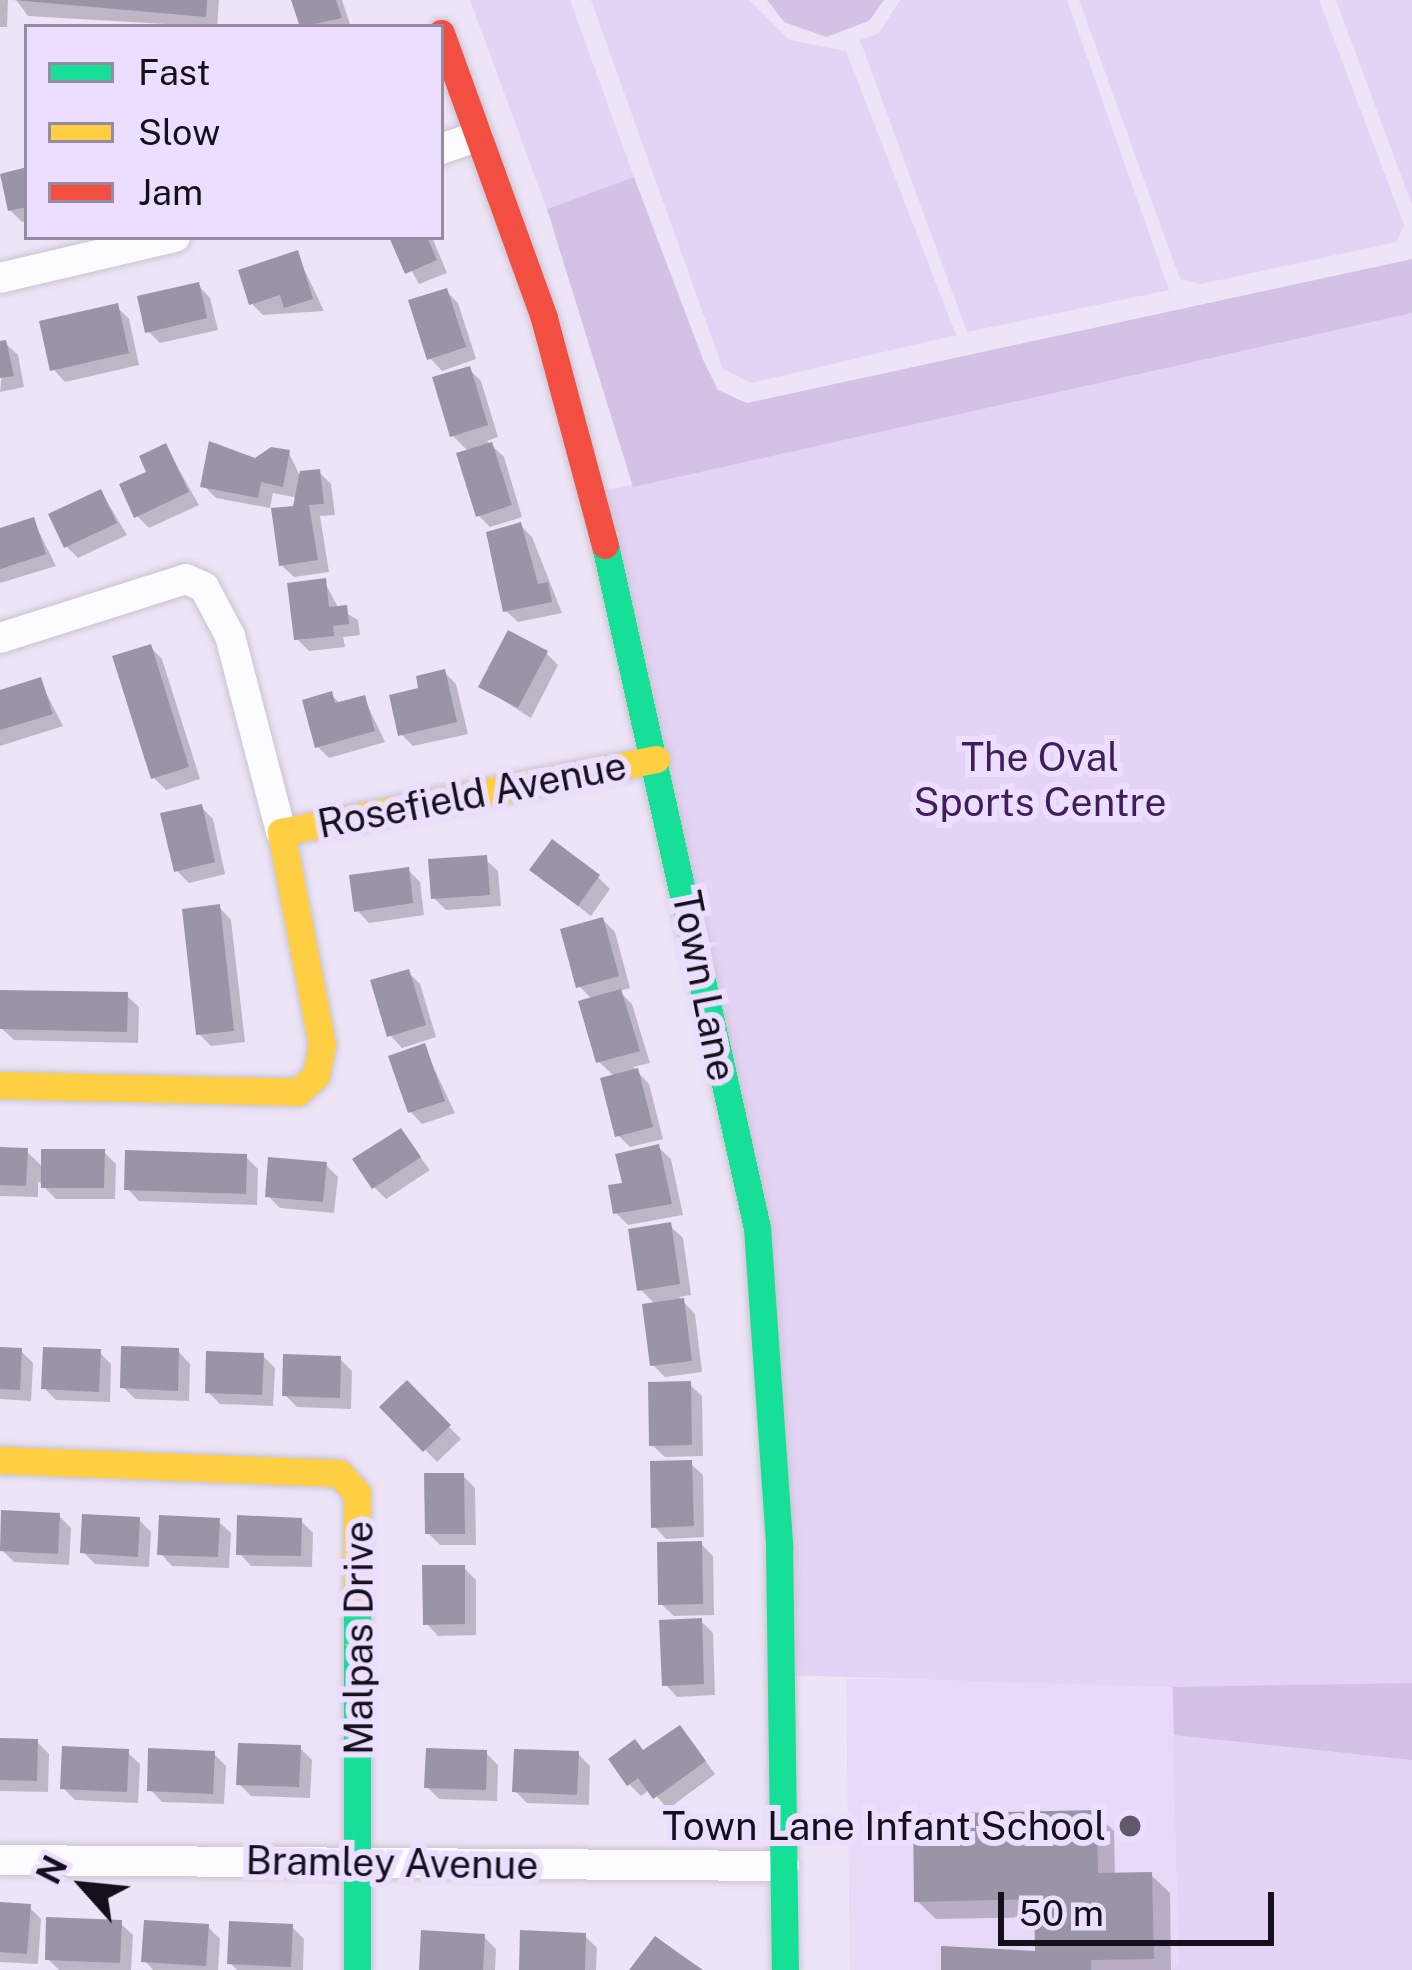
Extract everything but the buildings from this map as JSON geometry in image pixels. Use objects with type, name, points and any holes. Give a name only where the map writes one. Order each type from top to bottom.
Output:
[{"type":"main road","name":"Town Lane","points":[[444,41],[588,469],[757,1228],[770,1333],[785,1970]]},
{"type":"main road","name":"Rosefield Avenue","points":[[0,1085],[298,1091],[316,1075],[322,1045],[281,832],[656,759]]},
{"type":"main road","name":"Malpas Drive","points":[[0,1460],[319,1468],[339,1473],[357,1492],[358,1863]]},
{"type":"main road","points":[[357,1970],[358,1863]]},
{"type":"street","points":[[444,148],[478,136]]},
{"type":"street","points":[[0,278],[162,240]]},
{"type":"street","points":[[0,638],[186,579],[204,587],[230,636],[281,832]]},
{"type":"street","name":"Bramley Avenue","points":[[0,1859],[784,1866]]},
{"type":"shaded area","points":[[767,0],[884,0],[869,21],[826,37],[784,22]]},
{"type":"shaded area","points":[[634,177],[718,390],[747,403],[1412,259],[1412,313],[633,487],[547,209]]},
{"type":"shaded area","name":"Town Lane Infant School","points":[[846,1679],[1412,1682],[1412,1970],[850,1970]]},
{"type":"shaded area","points":[[1412,1683],[1412,1760],[1174,1735],[1173,1687]]},
{"type":"green space","points":[[470,0],[570,0],[634,177],[547,209]]},
{"type":"green space","points":[[591,0],[749,0],[789,40],[846,51],[956,335],[751,383],[723,369]]},
{"type":"green space","points":[[900,0],[1067,0],[1169,290],[967,332],[860,40],[879,33]]},
{"type":"green space","points":[[1079,0],[1319,0],[1404,225],[1396,242],[1201,284],[1180,279]]},
{"type":"green space","points":[[1336,0],[1412,0],[1412,205]]},
{"type":"green space","name":"The Oval Sports Centre","points":[[1412,313],[1412,1970],[1168,1970],[1179,1965],[1172,1687],[782,1675],[769,1333],[594,493]]},
{"type":"traffic: fast","points":[[605,545],[757,1228],[779,1546],[785,1970]]},
{"type":"traffic: fast","points":[[357,1599],[357,1970]]},
{"type":"traffic: slow","points":[[0,1085],[298,1092],[316,1075],[322,1045],[281,832],[656,759]]},
{"type":"traffic: slow","points":[[0,1460],[339,1473],[357,1493],[357,1599]]},
{"type":"traffic: jam","points":[[444,41],[544,318],[605,545]]},
{"type":"place","name":"Town Lane Infant School","points":[[1130,1826]]}]
